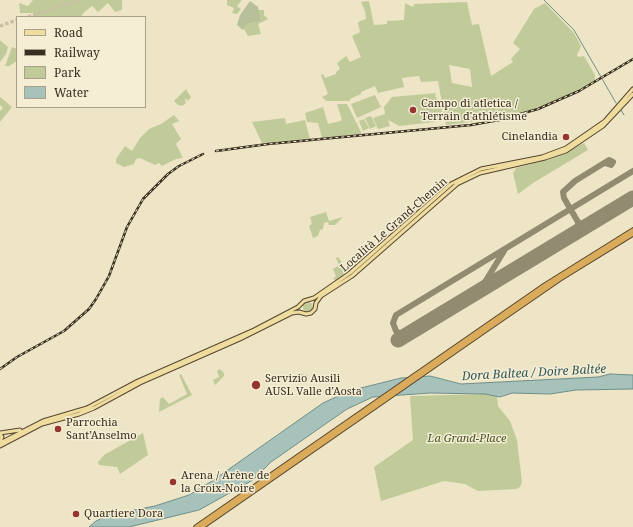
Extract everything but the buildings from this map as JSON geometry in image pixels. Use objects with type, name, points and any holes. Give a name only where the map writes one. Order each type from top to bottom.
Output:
[{"type":"highway","points":[[196,527],[481,331],[545,285],[633,230]]},
{"type":"highway","points":[[481,331],[612,246],[633,235]]},
{"type":"highway","points":[[202,527],[346,424]]},
{"type":"main road","points":[[618,109],[633,89]]},
{"type":"main road","points":[[618,109],[633,94]]},
{"type":"main road","name":"Località Le Grand-Chemin","points":[[146,379],[254,330],[300,306],[305,300],[310,300],[354,270],[451,184],[481,169],[528,160],[558,152],[589,134],[618,109]]},
{"type":"main road","name":"Località Le Grand-Chemin","points":[[146,379],[240,339],[292,314],[302,312],[306,314],[311,313],[321,296],[352,276],[457,184],[480,172],[545,158],[566,151],[599,129],[618,109]]},
{"type":"main road","points":[[310,300],[315,305]]},
{"type":"main road","points":[[300,306],[302,312]]},
{"type":"main road","points":[[0,443],[38,425],[85,412],[146,379]]},
{"type":"main road","points":[[0,443],[29,427],[43,421],[87,408],[146,379]]},
{"type":"main road","points":[[0,443],[2,437],[0,434],[29,427]]},
{"type":"green space","points":[[33,0],[122,0],[122,10],[115,12],[108,3],[98,12],[92,6],[81,16],[32,16],[34,13],[20,13],[19,3],[28,6]]},
{"type":"green space","points":[[227,0],[242,0],[237,6],[241,9],[237,14],[232,13],[234,8],[227,5]]},
{"type":"green space","points":[[250,1],[258,7],[261,21],[247,24],[243,30],[237,25],[240,15]]},
{"type":"green space","points":[[369,1],[374,25],[387,24],[387,21],[404,20],[405,3],[413,7],[414,4],[467,2],[472,25],[479,24],[491,76],[513,62],[511,59],[520,49],[513,43],[534,9],[545,3],[574,33],[581,46],[577,55],[578,57],[584,56],[595,75],[595,81],[554,102],[513,116],[511,114],[487,120],[446,125],[438,81],[421,82],[419,76],[402,78],[404,87],[378,93],[375,86],[361,92],[361,94],[350,99],[350,101],[326,101],[322,97],[328,94],[321,75],[323,74],[325,78],[336,74],[336,72],[340,69],[337,63],[346,56],[350,62],[361,57],[352,36],[360,32],[358,23],[366,19],[365,11],[361,2]],"holes":[[[449,65],[470,69],[472,87],[452,83]]]},
{"type":"green space","points":[[258,10],[264,10],[264,15],[268,19],[258,24],[261,34],[248,36],[244,29],[247,24],[261,21]]},
{"type":"green space","points":[[0,40],[8,47],[6,54],[0,62]]},
{"type":"green space","points":[[12,47],[16,49],[16,62],[9,66],[5,66]]},
{"type":"green space","points":[[186,89],[191,97],[188,101],[185,98],[186,103],[182,106],[178,105],[174,101]]},
{"type":"green space","name":"Campo di atletica / Terrain d'athlétisme","points":[[436,93],[435,96],[441,103],[442,111],[435,122],[399,126],[388,120],[390,126],[378,129],[373,118],[385,114],[384,107],[392,97]]},
{"type":"green space","points":[[375,95],[381,107],[357,118],[351,104]]},
{"type":"green space","points":[[0,97],[12,107],[0,122],[0,111],[3,108],[0,105]]},
{"type":"green space","points":[[337,104],[347,104],[362,134],[322,138],[318,123],[307,122],[305,113],[323,107],[328,124],[342,120]]},
{"type":"green space","points":[[174,115],[179,121],[172,124],[181,139],[176,144],[183,158],[176,159],[162,166],[159,163],[155,165],[140,158],[136,159],[134,164],[124,167],[116,163],[116,159],[125,146],[132,151],[140,138],[149,129],[161,124]]},
{"type":"green space","points":[[371,116],[376,126],[370,129],[365,118]]},
{"type":"green space","points":[[285,118],[286,124],[305,120],[310,139],[262,143],[252,122]]},
{"type":"green space","points":[[364,119],[369,128],[363,131],[359,121]]},
{"type":"green space","points":[[584,143],[588,150],[533,183],[518,194],[513,173],[516,168],[550,159]]},
{"type":"green space","points":[[326,212],[329,221],[343,217],[335,225],[329,225],[328,222],[324,223],[323,229],[320,230],[318,236],[313,238],[309,226],[312,224],[310,217]]},
{"type":"green space","points":[[338,257],[348,271],[354,265],[355,267],[336,280],[333,279],[336,276],[333,269],[339,265],[336,258]]},
{"type":"green space","points":[[306,302],[310,302],[312,303],[312,311],[306,312],[303,309],[303,305]]},
{"type":"green space","points":[[220,369],[224,373],[224,376],[215,385],[213,380],[219,377],[217,371]]},
{"type":"green space","points":[[299,373],[308,375],[306,383],[302,383],[298,375]]},
{"type":"green space","points":[[181,374],[192,395],[159,412],[160,399],[163,397],[169,404],[187,394],[179,375]]},
{"type":"green space","name":"La Grand-Place","points":[[485,394],[497,396],[498,406],[510,421],[517,440],[522,482],[520,487],[516,489],[478,491],[465,484],[444,481],[381,501],[374,467],[413,440],[410,396]]},
{"type":"green space","points":[[143,433],[148,455],[120,474],[117,467],[99,465],[98,462],[104,455]]},
{"type":"water","points":[[610,374],[633,375],[633,389],[576,390],[550,394],[512,393],[500,397],[485,394],[430,393],[373,397],[347,409],[271,462],[253,480],[199,510],[129,527],[89,527],[96,521],[109,515],[155,506],[189,495],[212,481],[323,403],[349,391],[401,378],[430,376],[461,384],[598,377]]},
{"type":"waterway","points":[[544,0],[574,30],[616,103]]},
{"type":"waterway","points":[[621,110],[624,115]]},
{"type":"taxiway","points":[[575,233],[578,228],[578,222],[564,198],[563,192],[575,181],[609,160],[613,162],[611,165],[605,163]]},
{"type":"taxiway","points":[[411,333],[402,335],[396,331],[393,323],[396,315],[633,171]]},
{"type":"taxiway","points":[[578,222],[584,225],[591,224]]},
{"type":"taxiway","points":[[474,294],[485,282],[504,251]]},
{"type":"taxiway","points":[[491,273],[492,279],[498,280]]},
{"type":"runway","points":[[398,340],[633,198]]},
{"type":"tunnel","points":[[31,16],[79,0]]},
{"type":"tunnel","points":[[0,26],[16,20]]},
{"type":"railway","points":[[216,151],[268,144],[471,125],[499,120],[538,109],[579,91],[633,59]]},
{"type":"railway","points":[[0,369],[17,357],[64,331],[89,309],[109,276],[127,227],[143,199],[168,174],[179,166],[203,154]]},
{"type":"place","name":"Campo di atletica / Terrain d'athlétisme","points":[[413,110]]},
{"type":"place","name":"Cinelandia","points":[[566,137]]},
{"type":"place","name":"Servizio Ausili AUSL Valle d'Aosta","points":[[256,385]]},
{"type":"place","name":"Parrochia Sant’Anselmo","points":[[58,429]]},
{"type":"place","name":"Arena / Arène de la Croix-Noire","points":[[173,482]]},
{"type":"place","name":"Quartiere Dora","points":[[76,514]]},
{"type":"water label","name":"Dora Baltea / Doire Baltée","points":[[534,373]]}]
